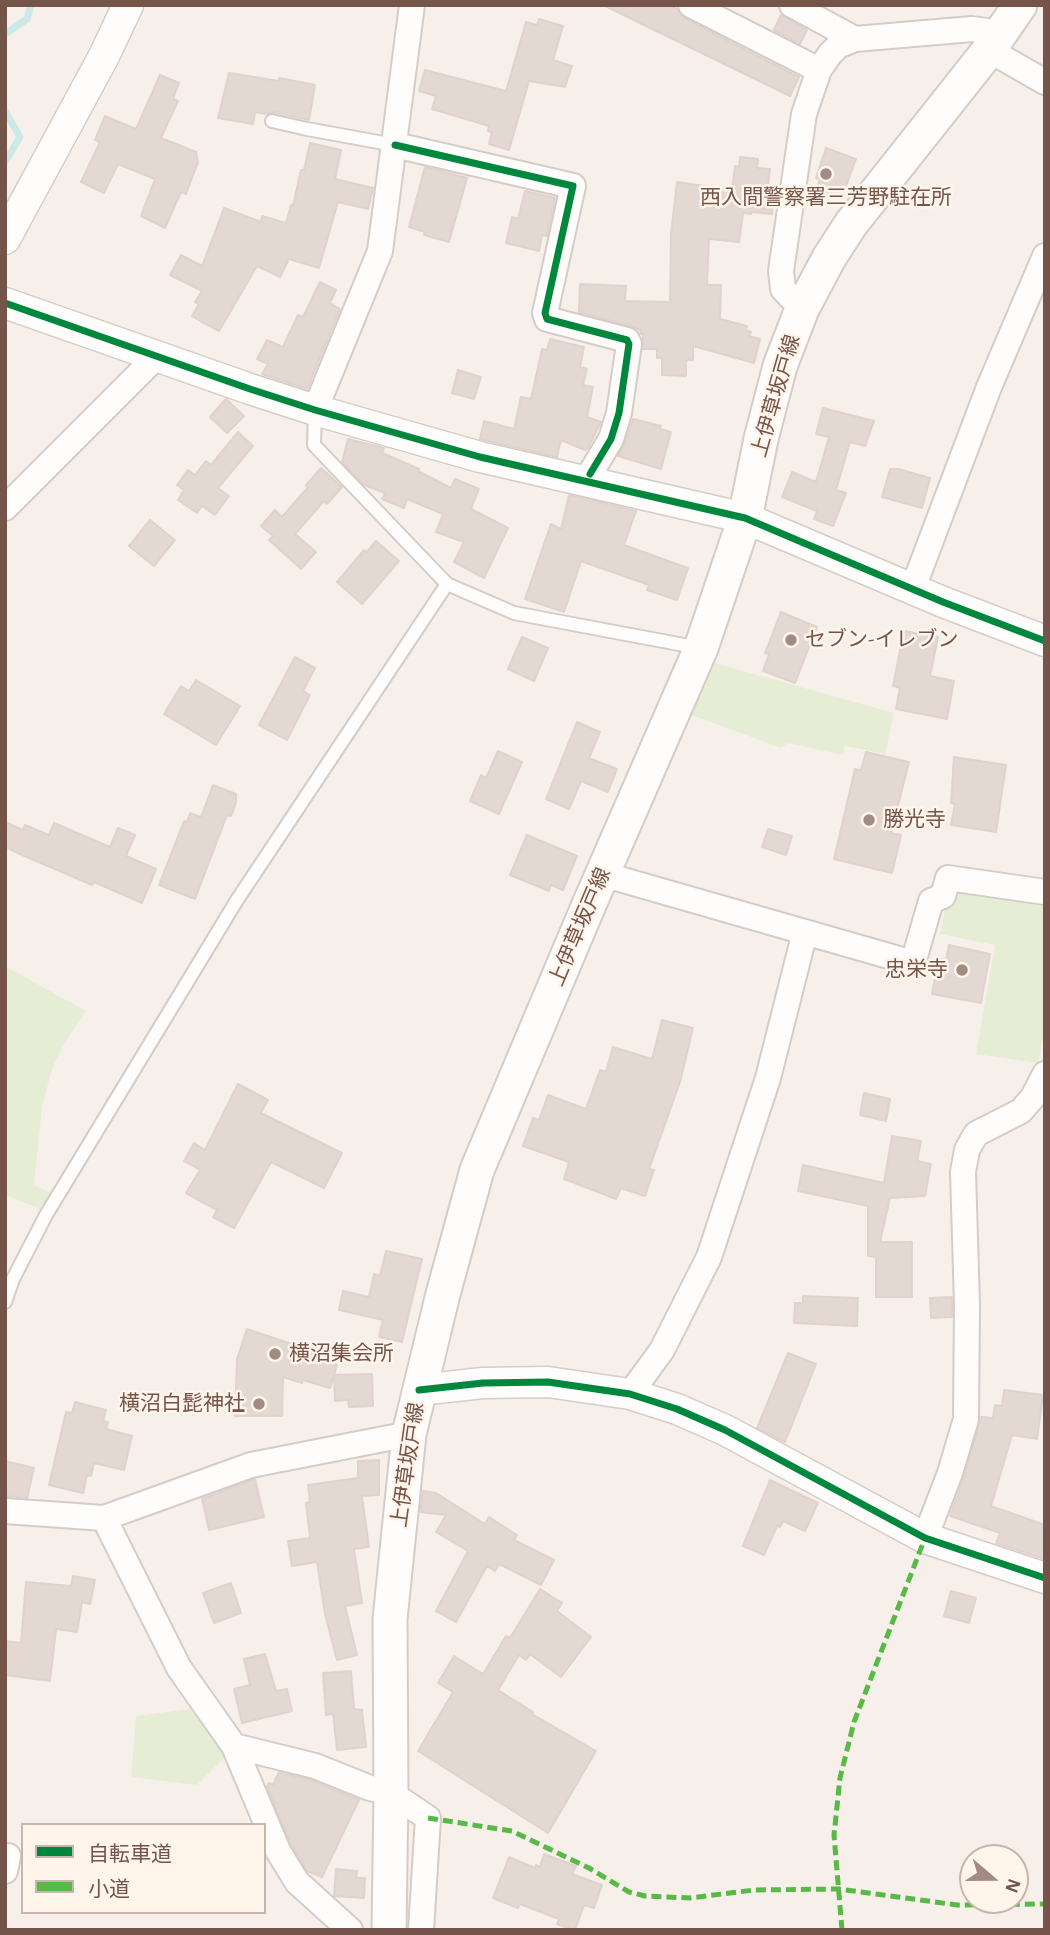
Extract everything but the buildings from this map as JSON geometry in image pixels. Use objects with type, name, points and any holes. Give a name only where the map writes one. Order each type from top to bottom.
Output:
[{"type":"main road","name":"上伊草坂戸線","points":[[389,1930],[390,1619],[409,1434],[477,1170],[701,648],[745,518],[761,439],[780,366],[802,309],[851,224],[995,42],[1020,5]]},
{"type":"street","points":[[5,239],[104,56],[128,5]]},
{"type":"street","points":[[315,410],[380,251],[412,5]]},
{"type":"street","points":[[691,5],[819,70]]},
{"type":"street","points":[[792,5],[855,39]]},
{"type":"street","points":[[802,309],[783,289],[781,271],[804,114],[819,70],[838,46],[855,39],[972,29],[995,42],[1045,82]]},
{"type":"street","points":[[395,145],[573,186],[545,313],[548,319],[627,340],[629,344],[619,413],[611,439],[590,474]]},
{"type":"street","points":[[913,588],[989,387],[1045,256]]},
{"type":"street","points":[[5,303],[315,410],[480,457],[745,518],[1045,641]]},
{"type":"street","points":[[5,508],[157,356]]},
{"type":"street","points":[[602,874],[913,963],[931,901],[943,896],[948,878],[1045,892]]},
{"type":"street","points":[[630,1394],[662,1350],[709,1257],[768,1078],[805,932]]},
{"type":"street","points":[[925,1538],[950,1473],[966,1419],[967,1305],[962,1172],[967,1150],[976,1134],[1021,1111],[1033,1097],[1045,1074]]},
{"type":"street","points":[[419,1390],[482,1383],[548,1381],[630,1394],[677,1409],[725,1430],[925,1538],[1045,1578]]},
{"type":"street","points":[[5,1511],[104,1518],[251,1465],[409,1434]]},
{"type":"street","points":[[104,1518],[179,1668],[234,1746],[278,1851],[297,1882],[350,1930]]},
{"type":"street","points":[[234,1746],[315,1766],[391,1793],[428,1818],[421,1930]]},
{"type":"street","points":[[5,1856],[8,1856],[5,1871]]},
{"type":"lane","points":[[272,121],[395,145]]},
{"type":"lane","points":[[315,410],[314,445],[447,584],[514,613],[701,648]]},
{"type":"lane","points":[[5,1302],[13,1279],[46,1215],[223,922],[447,584]]},
{"type":"green space","points":[[711,662],[894,713],[885,754],[845,746],[843,755],[788,743],[781,748],[692,715],[690,712]]},
{"type":"green space","points":[[950,886],[1045,897],[1045,1027],[1038,1063],[976,1054],[995,945],[940,934]]},
{"type":"green space","points":[[5,966],[86,1011],[65,1042],[52,1069],[42,1107],[34,1185],[53,1194],[45,1211],[5,1195]]},
{"type":"green space","points":[[198,1708],[228,1754],[197,1785],[131,1777],[136,1716]]},
{"type":"waterway","points":[[5,34],[27,19],[31,5]]},
{"type":"waterway","points":[[5,111],[20,137],[5,162]]},
{"type":"marked path","points":[[842,1930],[834,1835],[840,1778],[854,1722],[925,1538]]},
{"type":"marked path","points":[[428,1818],[512,1831],[589,1868],[629,1892],[645,1896],[690,1898],[754,1890],[839,1889],[957,1905],[1045,1904]]},
{"type":"cycle path","points":[[395,145],[573,186],[545,313],[547,319],[627,340],[629,344],[619,413],[611,439],[590,474]]},
{"type":"cycle path","points":[[5,303],[315,410],[480,457],[745,518],[943,602],[1045,641]]},
{"type":"cycle path","points":[[419,1390],[483,1383],[548,1382],[630,1394],[677,1409],[725,1430],[925,1538],[1045,1578]]},
{"type":"place","name":"西入間警察署三芳野駐在所","points":[[826,174]]},
{"type":"place","name":"セブン-イレブン","points":[[791,640]]},
{"type":"place","name":"勝光寺","points":[[869,820]]},
{"type":"place","name":"忠栄寺","points":[[962,970]]},
{"type":"place","name":"横沼集会所","points":[[275,1354]]},
{"type":"place","name":"横沼白髭神社","points":[[259,1404]]}]
